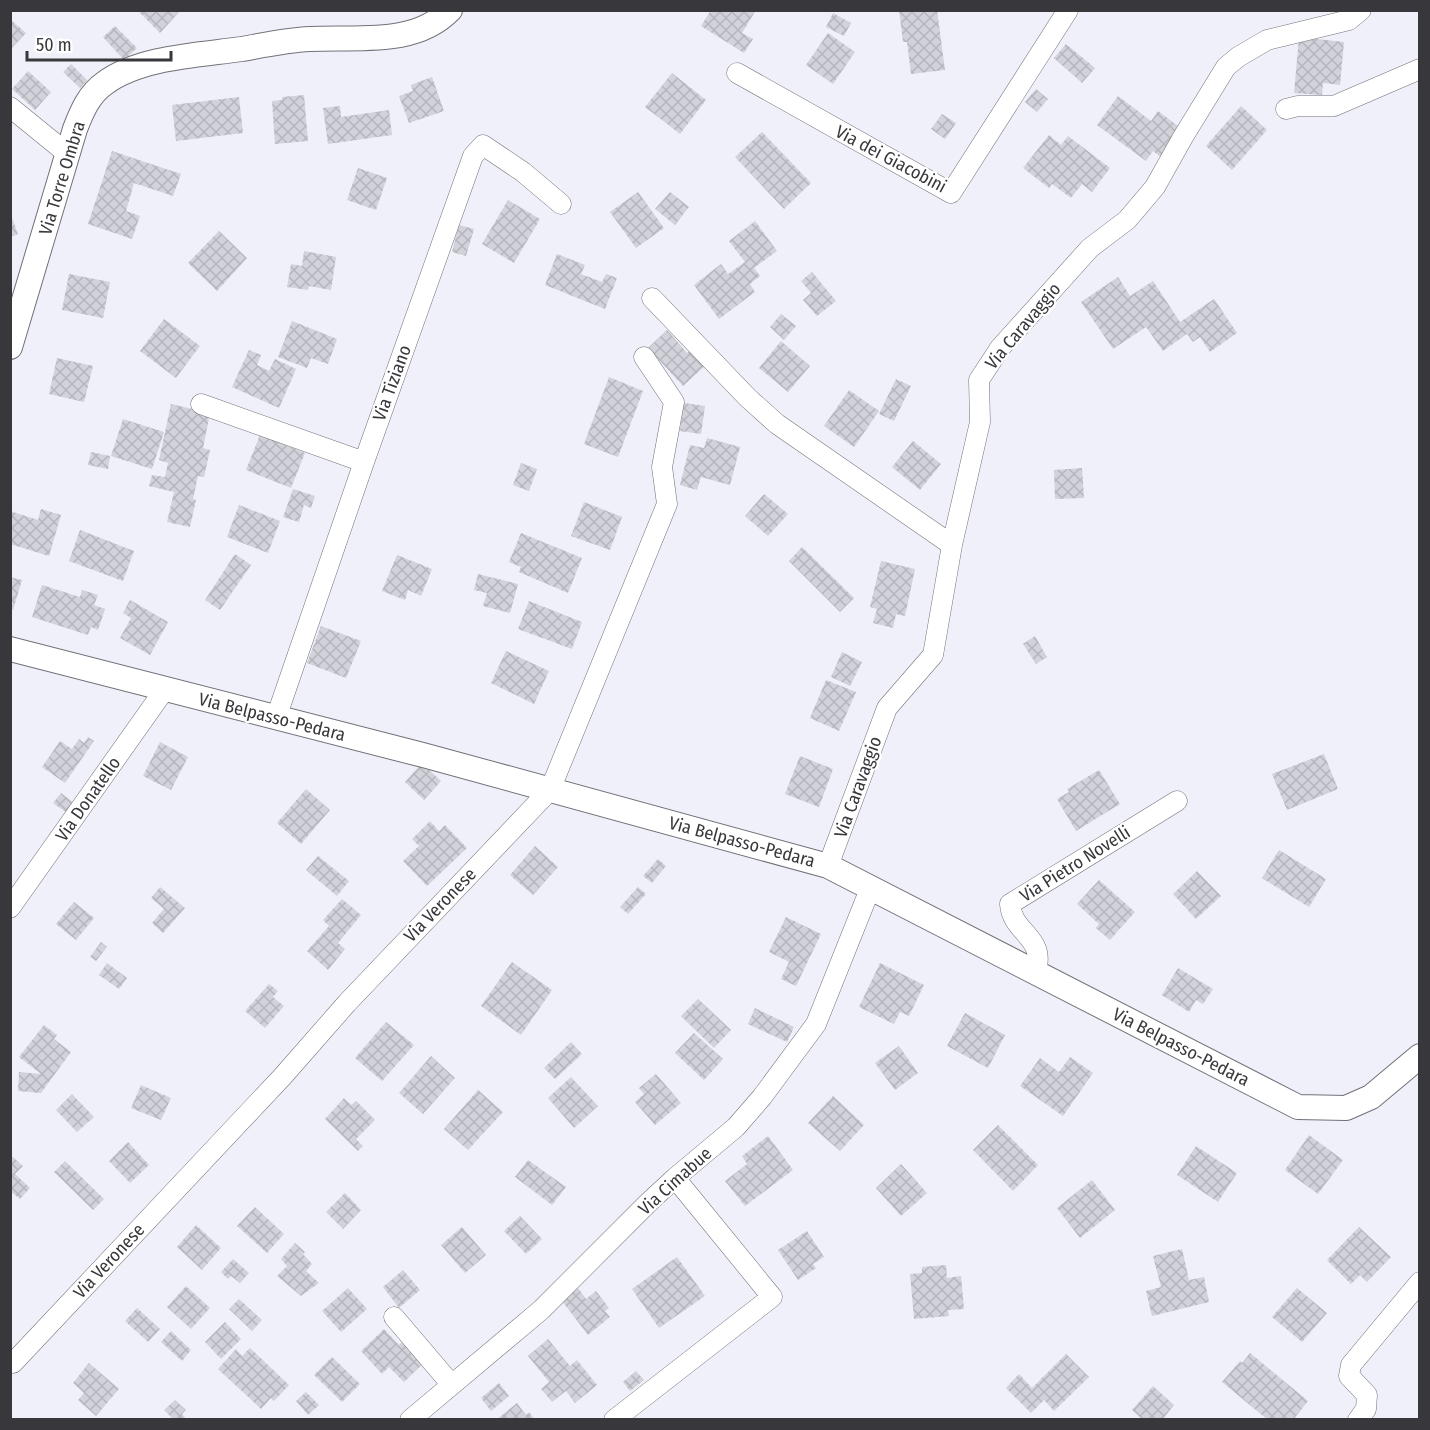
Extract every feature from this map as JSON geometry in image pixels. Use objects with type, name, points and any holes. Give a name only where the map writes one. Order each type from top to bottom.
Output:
[{"type":"street","name":"Via Torre Ombra","points":[[10,347],[75,129],[89,100],[103,84],[115,76],[156,62],[308,39],[384,39],[427,26],[450,10]]},
{"type":"street","name":"Via dei Giacobini","points":[[737,73],[951,193],[1068,10]]},
{"type":"street","name":"Via Caravaggio","points":[[828,866],[887,708],[933,655],[952,545],[980,422],[979,380],[1000,348],[1090,248],[1127,220],[1155,187],[1183,136],[1227,67],[1238,57],[1267,40],[1349,20],[1361,10]]},
{"type":"street","points":[[1286,109],[1298,106],[1334,106],[1419,69]]},
{"type":"street","points":[[10,107],[69,155]]},
{"type":"street","name":"Via Tiziano","points":[[276,718],[473,156],[483,145],[523,172],[561,204]]},
{"type":"street","points":[[652,298],[748,398],[777,424],[952,545]]},
{"type":"street","name":"Via Veronese","points":[[13,1363],[283,1076],[347,1003],[550,790],[667,504],[662,467],[674,402],[644,357]]},
{"type":"street","points":[[201,404],[364,462]]},
{"type":"street","name":"Via Belpasso-Pedara","points":[[10,649],[550,790],[828,866],[1298,1107],[1346,1108],[1371,1097],[1419,1056]]},
{"type":"street","name":"Via Donatello","points":[[10,908],[165,689]]},
{"type":"street","name":"Via Pietro Novelli","points":[[1035,973],[1039,956],[1037,950],[1016,922],[1011,913],[1010,904],[1177,801]]},
{"type":"street","name":"Via Cimabue","points":[[410,1419],[541,1310],[675,1178],[742,1119],[784,1070],[816,1024],[870,889]]},
{"type":"street","points":[[614,1419],[771,1297],[675,1178]]},
{"type":"street","points":[[1358,1419],[1366,1409],[1367,1395],[1349,1376],[1351,1365],[1419,1282]]},
{"type":"street","points":[[394,1317],[452,1384]]},
{"type":"building","points":[[137,10],[181,10],[160,33]]},
{"type":"building","points":[[711,10],[756,10],[742,33],[753,39],[744,53],[701,26]]},
{"type":"building","points":[[899,10],[937,10],[945,70],[911,74],[907,42],[903,42]]},
{"type":"building","points":[[833,13],[851,23],[844,36],[826,27]]},
{"type":"building","points":[[10,19],[26,33],[10,50]]},
{"type":"building","points":[[115,26],[137,48],[124,60],[103,37]]},
{"type":"building","points":[[828,33],[855,52],[833,84],[806,65]]},
{"type":"building","points":[[1299,37],[1344,42],[1340,85],[1323,83],[1322,95],[1294,93]]},
{"type":"building","points":[[1066,44],[1095,68],[1082,83],[1054,58]]},
{"type":"building","points":[[71,64],[87,80],[80,88],[63,72]]},
{"type":"building","points":[[28,71],[51,92],[35,110],[12,89]]},
{"type":"building","points":[[672,73],[706,100],[680,134],[645,107]]},
{"type":"building","points":[[432,77],[444,111],[409,123],[399,96],[413,91],[411,85]]},
{"type":"building","points":[[1036,89],[1048,99],[1037,112],[1025,102]]},
{"type":"building","points":[[304,95],[308,141],[275,144],[272,101],[282,100],[282,97]]},
{"type":"building","points":[[1118,96],[1151,121],[1158,111],[1182,129],[1162,158],[1153,151],[1146,161],[1097,125]]},
{"type":"building","points":[[239,97],[243,133],[176,141],[172,105]]},
{"type":"building","points":[[340,106],[341,117],[389,110],[392,135],[328,144],[323,108]]},
{"type":"building","points":[[1241,106],[1267,130],[1232,170],[1206,146]]},
{"type":"building","points":[[942,114],[956,123],[945,139],[931,129]]},
{"type":"building","points":[[762,132],[811,183],[784,209],[735,157]]},
{"type":"building","points":[[1049,135],[1061,145],[1068,136],[1110,168],[1092,192],[1082,184],[1071,198],[1052,184],[1049,188],[1023,168]]},
{"type":"building","points":[[112,151],[181,174],[173,196],[134,183],[126,211],[140,216],[132,239],[88,224]]},
{"type":"building","points":[[358,168],[387,178],[376,210],[347,200]]},
{"type":"building","points":[[638,192],[664,228],[636,248],[610,212]]},
{"type":"building","points":[[670,192],[689,207],[675,225],[655,209]]},
{"type":"building","points":[[508,200],[540,219],[514,263],[482,244]]},
{"type":"building","points":[[11,215],[18,234],[11,237]]},
{"type":"building","points":[[755,221],[777,251],[754,268],[760,276],[750,284],[755,292],[719,319],[694,285],[721,264],[728,274],[745,262],[729,241]]},
{"type":"building","points":[[459,225],[474,229],[466,256],[452,252]]},
{"type":"building","points":[[219,231],[247,258],[217,291],[188,263]]},
{"type":"building","points":[[304,251],[336,257],[331,290],[309,286],[308,290],[287,287],[291,264],[302,266]]},
{"type":"building","points":[[557,254],[585,265],[581,274],[602,282],[606,274],[617,278],[605,309],[545,285]]},
{"type":"building","points":[[812,272],[836,301],[817,316],[803,300],[811,293],[801,281]]},
{"type":"building","points":[[69,274],[110,282],[103,318],[62,310]]},
{"type":"building","points":[[1118,277],[1130,296],[1153,281],[1180,322],[1214,299],[1237,333],[1210,352],[1200,337],[1193,342],[1187,334],[1163,351],[1146,327],[1113,349],[1081,302]]},
{"type":"building","points":[[781,314],[796,326],[784,340],[770,327]]},
{"type":"building","points":[[164,319],[200,346],[176,378],[140,351]]},
{"type":"building","points":[[292,321],[337,339],[328,364],[311,358],[307,368],[278,357]]},
{"type":"building","points":[[667,330],[687,353],[693,348],[708,363],[683,386],[648,348]]},
{"type":"building","points":[[781,341],[810,366],[788,392],[759,368]]},
{"type":"building","points":[[249,350],[261,355],[257,365],[269,371],[275,359],[296,369],[279,408],[232,387]]},
{"type":"building","points":[[57,358],[93,366],[84,402],[49,394]]},
{"type":"building","points":[[609,377],[643,391],[618,457],[584,444]]},
{"type":"building","points":[[896,379],[911,386],[894,421],[879,414]]},
{"type":"building","points":[[849,390],[879,411],[854,447],[824,426]]},
{"type":"building","points":[[684,403],[705,406],[701,434],[680,431]]},
{"type":"building","points":[[171,404],[210,413],[203,448],[210,450],[204,477],[198,476],[190,527],[167,522],[174,492],[149,486],[152,475],[165,477],[168,463],[159,460]]},
{"type":"building","points":[[123,419],[164,432],[152,469],[111,456]]},
{"type":"building","points":[[260,435],[305,453],[291,488],[246,470]]},
{"type":"building","points":[[707,438],[740,447],[730,485],[701,477],[697,490],[680,485],[690,445],[704,448]]},
{"type":"building","points":[[913,441],[941,464],[920,490],[892,467]]},
{"type":"building","points":[[91,452],[110,456],[108,469],[88,465]]},
{"type":"building","points":[[521,463],[537,469],[529,491],[513,485]]},
{"type":"building","points":[[1082,468],[1084,498],[1055,499],[1054,470]]},
{"type":"building","points":[[293,489],[315,496],[311,508],[304,505],[299,522],[283,517]]},
{"type":"building","points":[[764,494],[788,514],[768,536],[745,516]]},
{"type":"building","points":[[584,502],[622,517],[610,550],[571,536]]},
{"type":"building","points":[[239,505],[280,521],[268,553],[227,537]]},
{"type":"building","points":[[41,509],[61,515],[49,556],[10,544],[10,511],[38,520]]},
{"type":"building","points":[[80,530],[134,551],[123,581],[69,561]]},
{"type":"building","points":[[521,533],[582,558],[568,593],[519,572],[521,567],[509,562]]},
{"type":"building","points":[[802,547],[854,598],[840,612],[789,561]]},
{"type":"building","points":[[235,554],[251,565],[220,610],[205,600]]},
{"type":"building","points":[[397,555],[432,569],[421,596],[408,590],[405,600],[382,591]]},
{"type":"building","points":[[881,561],[915,569],[905,616],[896,614],[893,628],[873,623],[877,609],[870,607]]},
{"type":"building","points":[[478,574],[518,584],[510,613],[483,606],[487,593],[474,590]]},
{"type":"building","points":[[10,577],[22,580],[13,610],[10,609]]},
{"type":"building","points":[[42,585],[80,597],[82,590],[98,595],[94,605],[105,609],[98,630],[91,627],[88,635],[32,617]]},
{"type":"building","points":[[130,600],[168,622],[150,655],[120,638],[131,618],[123,613]]},
{"type":"building","points":[[529,601],[582,622],[572,649],[518,629]]},
{"type":"building","points":[[321,626],[361,641],[346,678],[307,663]]},
{"type":"building","points":[[1035,636],[1047,657],[1036,664],[1023,644]]},
{"type":"building","points":[[506,651],[549,671],[534,704],[491,683]]},
{"type":"building","points":[[842,652],[862,662],[850,686],[831,677]]},
{"type":"building","points":[[826,680],[856,692],[839,731],[810,718]]},
{"type":"building","points":[[88,737],[94,741],[65,783],[42,767],[60,741],[72,749],[79,739],[84,743]]},
{"type":"building","points":[[160,742],[188,757],[171,790],[143,776]]},
{"type":"building","points":[[1324,754],[1338,789],[1287,810],[1272,774]]},
{"type":"building","points":[[800,756],[833,769],[819,807],[785,794]]},
{"type":"building","points":[[422,763],[441,781],[424,800],[405,782]]},
{"type":"building","points":[[1099,770],[1120,804],[1076,831],[1057,799],[1069,792],[1067,789]]},
{"type":"building","points":[[306,789],[330,810],[301,844],[277,823]]},
{"type":"building","points":[[61,793],[74,803],[67,813],[53,803]]},
{"type":"building","points":[[430,821],[439,831],[445,825],[467,848],[427,886],[403,861],[419,846],[412,839]]},
{"type":"building","points":[[535,846],[558,867],[533,895],[510,875]]},
{"type":"building","points":[[1279,850],[1326,879],[1309,907],[1262,878]]},
{"type":"building","points":[[318,856],[349,881],[337,896],[306,870]]},
{"type":"building","points":[[658,859],[666,866],[652,883],[643,876]]},
{"type":"building","points":[[1197,871],[1221,896],[1196,919],[1173,894]]},
{"type":"building","points":[[1099,880],[1135,912],[1110,940],[1096,928],[1099,924],[1077,904]]},
{"type":"building","points":[[160,887],[185,908],[163,933],[152,923],[164,909],[151,898]]},
{"type":"building","points":[[638,887],[646,894],[628,914],[620,907]]},
{"type":"building","points":[[342,899],[361,915],[338,943],[345,949],[328,970],[307,951],[329,926],[323,920]]},
{"type":"building","points":[[74,902],[94,918],[76,940],[56,924]]},
{"type":"building","points":[[786,917],[821,934],[796,986],[781,979],[789,962],[769,952]]},
{"type":"building","points":[[101,942],[107,947],[96,961],[90,957]]},
{"type":"building","points":[[512,962],[552,990],[521,1035],[481,1006]]},
{"type":"building","points":[[107,963],[127,978],[119,989],[99,975]]},
{"type":"building","points":[[880,963],[924,985],[909,1016],[900,1012],[894,1024],[859,1007]]},
{"type":"building","points":[[1178,968],[1213,989],[1203,1004],[1196,1000],[1189,1012],[1162,995]]},
{"type":"building","points":[[269,984],[278,991],[273,997],[284,1006],[265,1028],[245,1011]]},
{"type":"building","points":[[698,999],[731,1030],[714,1048],[681,1016]]},
{"type":"building","points":[[755,1008],[794,1027],[787,1042],[748,1024]]},
{"type":"building","points":[[965,1013],[1005,1035],[988,1068],[947,1046]]},
{"type":"building","points":[[386,1022],[414,1045],[382,1081],[355,1058]]},
{"type":"building","points":[[44,1025],[57,1035],[54,1039],[71,1052],[41,1093],[18,1091],[19,1072],[41,1074],[19,1057]]},
{"type":"building","points":[[694,1033],[723,1059],[704,1080],[675,1053]]},
{"type":"building","points":[[571,1042],[582,1054],[555,1079],[544,1068]]},
{"type":"building","points":[[899,1046],[918,1073],[895,1090],[875,1063]]},
{"type":"building","points":[[431,1056],[455,1078],[423,1114],[399,1093]]},
{"type":"building","points":[[1070,1057],[1093,1073],[1063,1116],[1020,1086],[1040,1058],[1059,1072]]},
{"type":"building","points":[[656,1074],[681,1103],[655,1125],[635,1102],[644,1094],[639,1088]]},
{"type":"building","points":[[571,1077],[598,1106],[574,1128],[548,1098]]},
{"type":"building","points":[[141,1085],[171,1098],[161,1120],[131,1108]]},
{"type":"building","points":[[478,1090],[503,1112],[468,1150],[444,1129]]},
{"type":"building","points":[[72,1094],[94,1117],[77,1132],[56,1110]]},
{"type":"building","points":[[833,1096],[864,1125],[840,1151],[808,1123]]},
{"type":"building","points":[[344,1098],[351,1105],[356,1101],[375,1120],[356,1139],[363,1146],[358,1151],[325,1119]]},
{"type":"building","points":[[998,1125],[1038,1165],[1013,1191],[973,1150]]},
{"type":"building","points":[[1309,1135],[1343,1160],[1318,1194],[1285,1170]]},
{"type":"building","points":[[768,1136],[793,1170],[745,1206],[725,1181],[747,1164],[742,1156]]},
{"type":"building","points":[[128,1142],[149,1165],[130,1183],[109,1161]]},
{"type":"building","points":[[1196,1146],[1237,1173],[1218,1202],[1177,1175]]},
{"type":"building","points":[[13,1157],[23,1166],[15,1174],[30,1188],[20,1199],[10,1191],[10,1160]]},
{"type":"building","points":[[528,1160],[566,1187],[552,1205],[515,1177]]},
{"type":"building","points":[[65,1161],[104,1199],[93,1210],[54,1172]]},
{"type":"building","points":[[901,1164],[927,1193],[901,1216],[876,1188]]},
{"type":"building","points":[[1092,1180],[1115,1210],[1080,1238],[1057,1208]]},
{"type":"building","points":[[345,1193],[361,1210],[343,1229],[326,1212]]},
{"type":"building","points":[[255,1207],[284,1234],[267,1253],[237,1226]]},
{"type":"building","points":[[520,1216],[542,1239],[526,1254],[504,1231]]},
{"type":"building","points":[[196,1225],[221,1248],[202,1270],[177,1247]]},
{"type":"building","points":[[462,1227],[486,1255],[465,1273],[441,1245]]},
{"type":"building","points":[[1359,1227],[1391,1257],[1367,1282],[1360,1275],[1351,1284],[1327,1260]]},
{"type":"building","points":[[807,1231],[824,1257],[813,1264],[816,1268],[798,1280],[778,1250]]},
{"type":"building","points":[[295,1243],[305,1252],[303,1254],[312,1264],[306,1271],[319,1283],[301,1296],[277,1276],[287,1266],[281,1259]]},
{"type":"building","points":[[1182,1249],[1189,1280],[1204,1277],[1209,1302],[1152,1316],[1146,1291],[1161,1287],[1153,1256]]},
{"type":"building","points":[[677,1257],[705,1296],[659,1328],[632,1289]]},
{"type":"building","points":[[233,1259],[249,1273],[240,1283],[231,1276],[228,1279],[221,1272]]},
{"type":"building","points":[[946,1265],[947,1278],[961,1276],[964,1309],[948,1310],[949,1316],[914,1319],[910,1274],[922,1273],[922,1267]]},
{"type":"building","points":[[403,1270],[420,1290],[399,1308],[383,1287]]},
{"type":"building","points":[[186,1286],[210,1308],[191,1329],[167,1307]]},
{"type":"building","points":[[348,1288],[367,1309],[341,1332],[322,1311]]},
{"type":"building","points":[[578,1288],[586,1299],[596,1291],[609,1308],[605,1311],[610,1317],[588,1335],[562,1301]]},
{"type":"building","points":[[1297,1288],[1327,1313],[1302,1342],[1272,1317]]},
{"type":"building","points":[[239,1299],[262,1320],[252,1331],[229,1309]]},
{"type":"building","points":[[137,1308],[160,1329],[148,1342],[125,1321]]},
{"type":"building","points":[[225,1322],[241,1339],[221,1359],[205,1342]]},
{"type":"building","points":[[384,1329],[399,1345],[403,1341],[424,1363],[404,1382],[389,1367],[382,1374],[361,1351]]},
{"type":"building","points":[[171,1331],[191,1350],[182,1361],[161,1342]]},
{"type":"building","points":[[548,1339],[570,1366],[577,1360],[597,1385],[575,1403],[566,1391],[552,1402],[541,1389],[549,1382],[528,1356]]},
{"type":"building","points":[[250,1348],[289,1385],[274,1401],[271,1398],[261,1409],[218,1369],[236,1349],[242,1356]]},
{"type":"building","points":[[1250,1353],[1308,1401],[1293,1420],[1268,1420],[1222,1382]]},
{"type":"building","points":[[1066,1354],[1089,1377],[1054,1411],[1044,1400],[1031,1413],[1006,1388],[1019,1374],[1032,1388]]},
{"type":"building","points":[[332,1357],[360,1384],[342,1402],[314,1375]]},
{"type":"building","points":[[89,1363],[119,1389],[96,1416],[78,1400],[84,1393],[73,1383]]},
{"type":"building","points":[[636,1371],[644,1380],[630,1391],[623,1382]]},
{"type":"building","points":[[499,1383],[509,1396],[491,1411],[481,1398]]},
{"type":"building","points":[[1153,1386],[1174,1405],[1162,1420],[1143,1420],[1132,1410]]},
{"type":"building","points":[[306,1392],[319,1405],[308,1415],[296,1401]]},
{"type":"building","points":[[175,1400],[186,1410],[182,1414],[187,1420],[174,1420],[164,1410]]},
{"type":"building","points":[[517,1403],[526,1415],[529,1412],[535,1420],[496,1420]]}]
